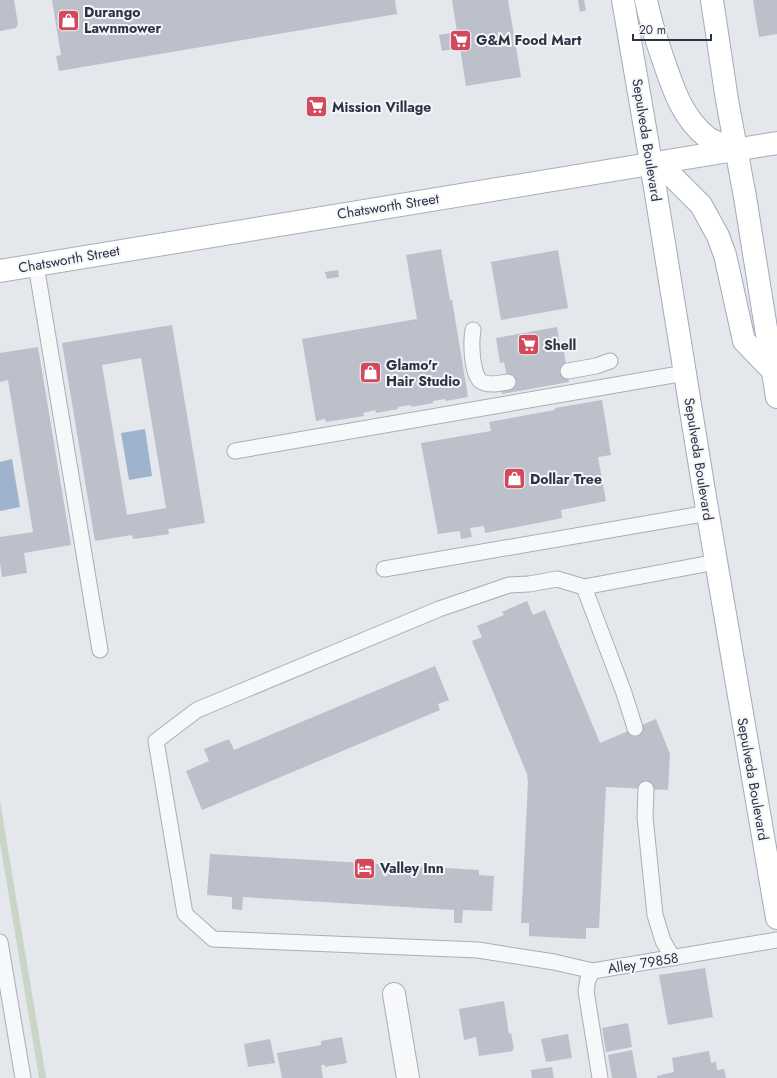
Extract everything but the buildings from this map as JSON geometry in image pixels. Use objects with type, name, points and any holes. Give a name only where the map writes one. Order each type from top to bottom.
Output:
[{"type":"main road","name":"Sepulveda Boulevard","points":[[623,0],[716,562],[777,918]]},
{"type":"main road","points":[[646,0],[651,22],[676,95],[682,108],[692,123],[709,138],[736,150]]},
{"type":"main road","points":[[712,0],[727,100],[745,197],[777,396]]},
{"type":"main road","name":"Chatsworth Street","points":[[0,271],[777,143]]},
{"type":"main road","points":[[651,163],[671,175],[702,205],[718,236],[725,255],[744,342],[773,371]]},
{"type":"street","points":[[394,994],[408,1078]]},
{"type":"lane","points":[[36,265],[100,650]]},
{"type":"lane","points":[[473,330],[472,349],[478,378],[483,383],[508,382]]},
{"type":"lane","points":[[568,371],[596,366],[610,361]]},
{"type":"lane","points":[[235,451],[685,373]]},
{"type":"lane","points":[[384,569],[708,513]]},
{"type":"lane","points":[[593,971],[554,962],[478,950],[213,939],[185,914],[156,741],[197,710],[439,609],[509,585],[530,584],[558,579],[584,586],[716,562]]},
{"type":"lane","points":[[584,586],[624,693],[634,728]]},
{"type":"lane","points":[[646,789],[646,817],[655,915],[663,941],[673,958]]},
{"type":"lane","name":"Alley 79858","points":[[600,1078],[586,991],[588,978],[593,971],[777,940]]},
{"type":"lane","points":[[0,942],[23,1078]]},
{"type":"green space","points":[[0,801],[46,1078],[39,1078],[0,843]]},
{"type":"water","points":[[145,429],[152,476],[129,480],[121,433]]},
{"type":"water","points":[[12,459],[20,507],[0,511],[0,462]]},
{"type":"place","name":"Durango Lawnmower","points":[[68,20]]},
{"type":"place","name":"G&M Food Mart","points":[[460,40]]},
{"type":"place","name":"Mission Village","points":[[316,107]]},
{"type":"place","name":"Shell","points":[[528,345]]},
{"type":"place","name":"Glamo'r Hair Studio","points":[[371,373]]},
{"type":"place","name":"Dollar Tree","points":[[515,479]]},
{"type":"place","name":"Valley Inn","points":[[364,868]]}]
